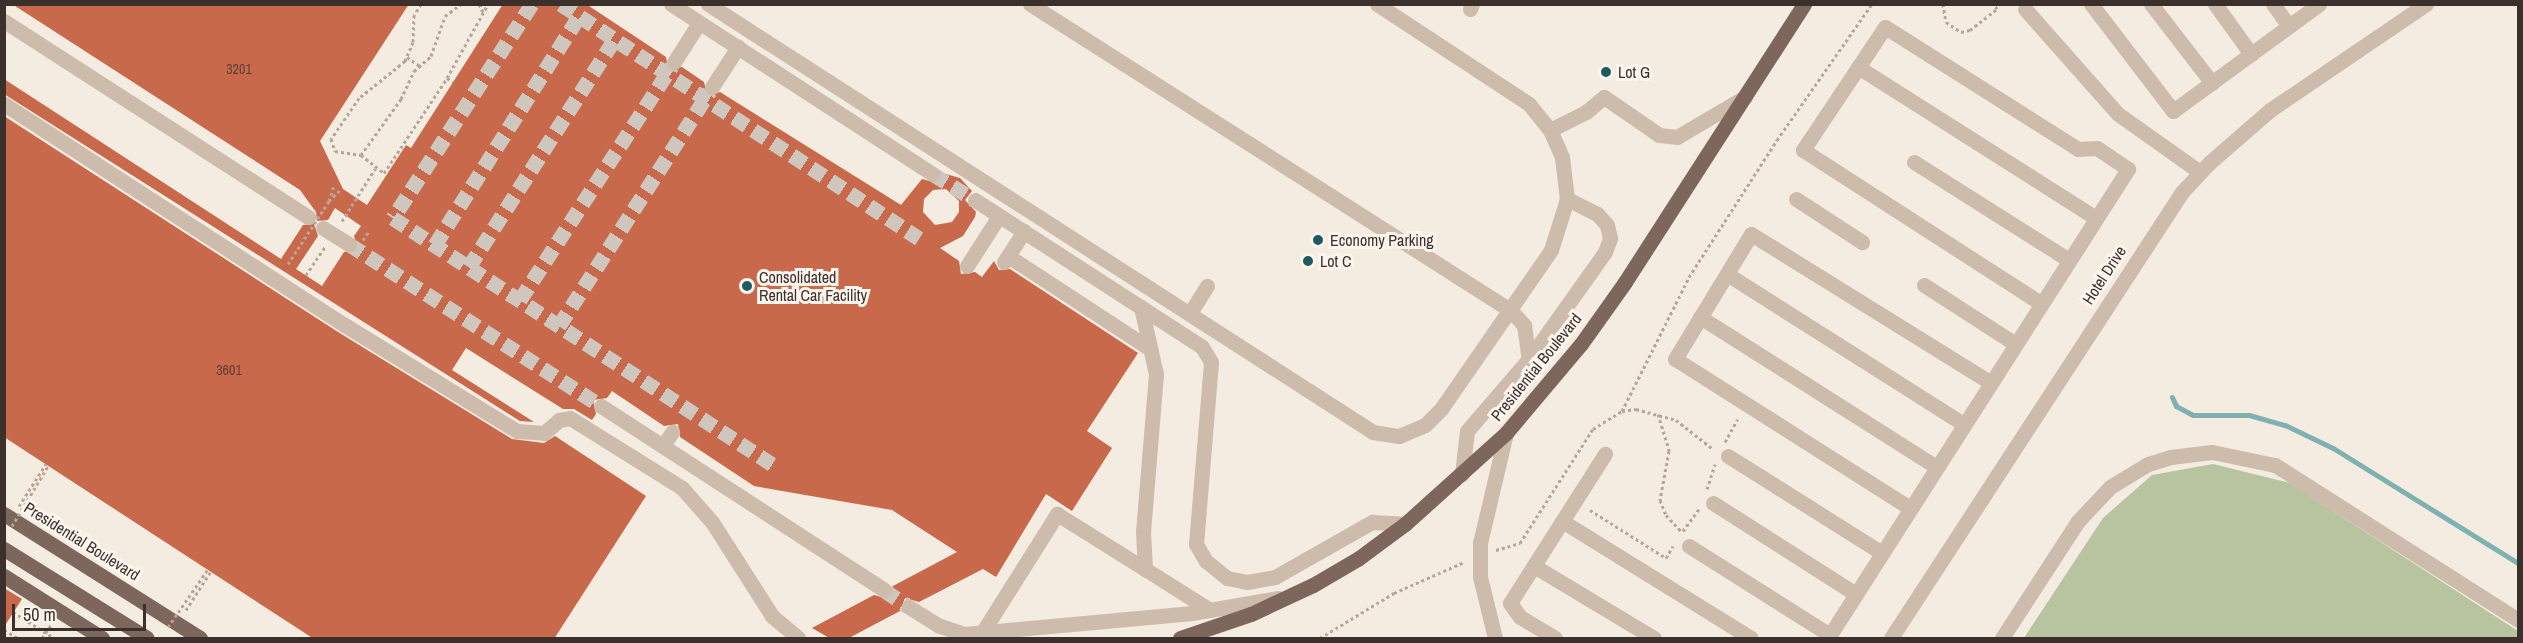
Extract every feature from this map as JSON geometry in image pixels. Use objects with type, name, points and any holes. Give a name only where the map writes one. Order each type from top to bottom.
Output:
[{"type":"main road","name":"Presidential Boulevard","points":[[1181,638],[1288,597],[1359,558],[1405,524],[1506,433],[1581,344],[1746,97],[1804,4]]},
{"type":"main road","name":"Presidential Boulevard","points":[[8,521],[172,627],[200,639]]},
{"type":"main road","points":[[4,542],[155,639]]},
{"type":"main road","points":[[4,549],[147,639]]},
{"type":"main road","points":[[4,576],[102,639]]},
{"type":"street","points":[[671,4],[933,174]]},
{"type":"street","points":[[708,4],[1373,432],[1399,436],[1425,425],[1441,409],[1551,250],[1567,199],[1562,158],[1550,130],[1529,104],[1377,4]]},
{"type":"street","points":[[1030,4],[1510,310],[1524,326],[1529,359]]},
{"type":"street","points":[[2091,4],[2173,111],[2319,4]]},
{"type":"street","points":[[2151,4],[2212,82]]},
{"type":"street","points":[[2215,4],[2251,54]]},
{"type":"street","points":[[2273,4],[2289,26]]},
{"type":"street","name":"Hotel Drive","points":[[1891,639],[2143,249],[2200,172],[2270,110],[2426,4]]},
{"type":"street","points":[[2025,9],[2118,114],[2200,172]]},
{"type":"street","points":[[4,21],[308,217]]},
{"type":"street","points":[[675,62],[699,23]]},
{"type":"street","points":[[1686,539],[1829,637],[2014,343],[2128,169],[2097,148],[2078,149],[1885,27],[1803,150],[2040,303]]},
{"type":"street","points":[[712,87],[738,47]]},
{"type":"street","points":[[1858,68],[2096,218]]},
{"type":"street","points":[[1550,130],[1586,112],[1604,97],[1659,135],[1677,137],[1746,97]]},
{"type":"street","points":[[4,104],[343,324],[517,431],[532,435],[546,431],[564,417],[585,426],[682,488],[712,522],[772,616],[798,639]]},
{"type":"street","points":[[1914,162],[2069,260]]},
{"type":"street","points":[[1462,474],[1467,431],[1529,359],[1605,252],[1610,238],[1607,225],[1597,214],[1567,199]]},
{"type":"street","points":[[1796,199],[1862,242]]},
{"type":"street","points":[[975,200],[1202,346],[1211,362],[1197,544],[1206,561],[1227,578],[1247,582],[1275,577],[1372,522],[1405,524]]},
{"type":"street","points":[[967,266],[999,216]]},
{"type":"street","points":[[329,229],[349,244]]},
{"type":"street","points":[[1024,231],[1006,259],[1150,349]]},
{"type":"street","points":[[1910,508],[1675,359],[1751,234],[1990,382]]},
{"type":"street","points":[[1727,274],[1964,424]]},
{"type":"street","points":[[1924,285],[2014,343]]},
{"type":"street","points":[[1190,313],[1207,286]]},
{"type":"street","points":[[1141,307],[1156,374],[1143,531],[1145,569]]},
{"type":"street","points":[[1700,317],[1936,467]]},
{"type":"street","points":[[601,406],[884,590]]},
{"type":"street","points":[[663,446],[672,432]]},
{"type":"street","points":[[1495,639],[1480,577],[1480,555],[1506,433]]},
{"type":"street","points":[[1726,450],[1882,554]]},
{"type":"street","points":[[2002,639],[2078,521],[2110,486],[2148,464],[2171,457],[2212,452],[2275,465],[2518,620]]},
{"type":"street","points":[[1555,639],[1520,617],[1510,603],[1605,454]]},
{"type":"street","points":[[1706,500],[1856,594]]},
{"type":"street","points":[[982,633],[1058,514],[1210,610]]},
{"type":"street","points":[[1562,521],[1751,639]]},
{"type":"street","points":[[1534,566],[1654,639]]},
{"type":"street","points":[[909,607],[940,626],[965,634],[1210,610],[1288,597]]},
{"type":"path","points":[[421,4],[414,15],[413,42],[407,57],[359,98],[332,137],[335,151],[361,155],[375,170],[386,173],[447,78],[488,4]]},
{"type":"path","points":[[361,155],[420,66],[431,56],[445,16],[461,4]]},
{"type":"path","points":[[479,4],[483,12]]},
{"type":"path","points":[[1320,639],[1394,593],[1480,555],[1520,543],[1593,429],[1622,411],[1689,277],[1777,140],[1872,4]]},
{"type":"path","points":[[1943,4],[1946,22],[1961,32],[1970,30],[1997,9],[1994,4]]},
{"type":"path","points":[[407,57],[420,66]]},
{"type":"path","points":[[447,78],[453,82]]},
{"type":"path","points":[[329,229],[375,170]]},
{"type":"path","points":[[329,201],[334,186]]},
{"type":"path","points":[[288,264],[329,201],[340,190]]},
{"type":"path","points":[[1590,510],[1666,558],[1686,539],[1706,500],[1718,453],[1692,430],[1658,414],[1622,411]]},
{"type":"path","points":[[1658,414],[1669,451],[1660,500],[1666,516],[1686,539]]},
{"type":"path","points":[[1726,450],[1739,418]]},
{"type":"path","points":[[8,521],[47,465],[8,521]]},
{"type":"path","points":[[172,627],[209,570],[172,627]]},
{"type":"path","points":[[14,612],[54,639]]},
{"type":"path","points":[[4,630],[18,639]]},
{"type":"green space","points":[[2213,464],[2290,483],[2518,631],[2518,638],[2024,638],[2103,518],[2152,475]]},
{"type":"building","name":"Consolidated Rental Car Facility","points":[[12,4],[409,4],[320,141],[343,189],[367,205],[406,145],[411,148],[503,4],[586,4],[666,57],[668,70],[682,67],[704,82],[707,95],[720,92],[901,205],[922,179],[937,183],[942,173],[960,178],[972,191],[965,200],[976,212],[975,217],[963,236],[940,248],[959,261],[961,274],[975,272],[982,277],[994,261],[999,270],[1010,269],[1138,353],[1087,431],[1112,448],[1072,511],[1046,494],[996,577],[983,569],[919,602],[905,598],[900,611],[847,639],[831,639],[812,628],[874,595],[888,599],[893,586],[957,552],[892,510],[754,486],[680,437],[678,424],[664,426],[612,391],[607,398],[593,400],[596,414],[592,420],[574,409],[563,409],[466,348],[452,370],[534,422],[520,421],[4,94],[4,79],[281,259],[303,225],[314,224],[318,236],[296,269],[322,286],[344,252],[358,249],[354,236],[361,226],[335,208],[328,220],[317,221],[316,212],[300,190]],"holes":[[[946,189],[959,201],[959,212],[952,222],[935,225],[923,212],[924,199],[933,190]]]},
{"type":"building","points":[[4,116],[338,332],[512,439],[544,443],[555,436],[646,496],[554,639],[314,639],[4,437]]},
{"type":"building","points":[[4,588],[22,599],[4,627]]},
{"type":"waterway","points":[[2172,397],[2176,406],[2193,415],[2249,415],[2285,425],[2333,448],[2518,563]]},
{"type":"tunnel","points":[[532,4],[393,218],[773,465]]},
{"type":"tunnel","points":[[561,4],[919,238]]},
{"type":"tunnel","points":[[435,245],[579,16]]},
{"type":"tunnel","points":[[469,267],[615,39]]},
{"type":"tunnel","points":[[520,300],[672,66]]},
{"type":"tunnel","points":[[559,326],[710,91]]},
{"type":"tunnel","points":[[933,174],[975,200]]},
{"type":"tunnel","points":[[349,244],[601,406]]},
{"type":"tunnel","points":[[884,590],[909,607]]},
{"type":"place","name":"Lot G","points":[[1606,72]]},
{"type":"place","name":"Economy Parking","points":[[1318,240]]},
{"type":"place","name":"Lot C","points":[[1308,261]]},
{"type":"place","name":"Consolidated Rental Car Facility","points":[[747,286]]}]
